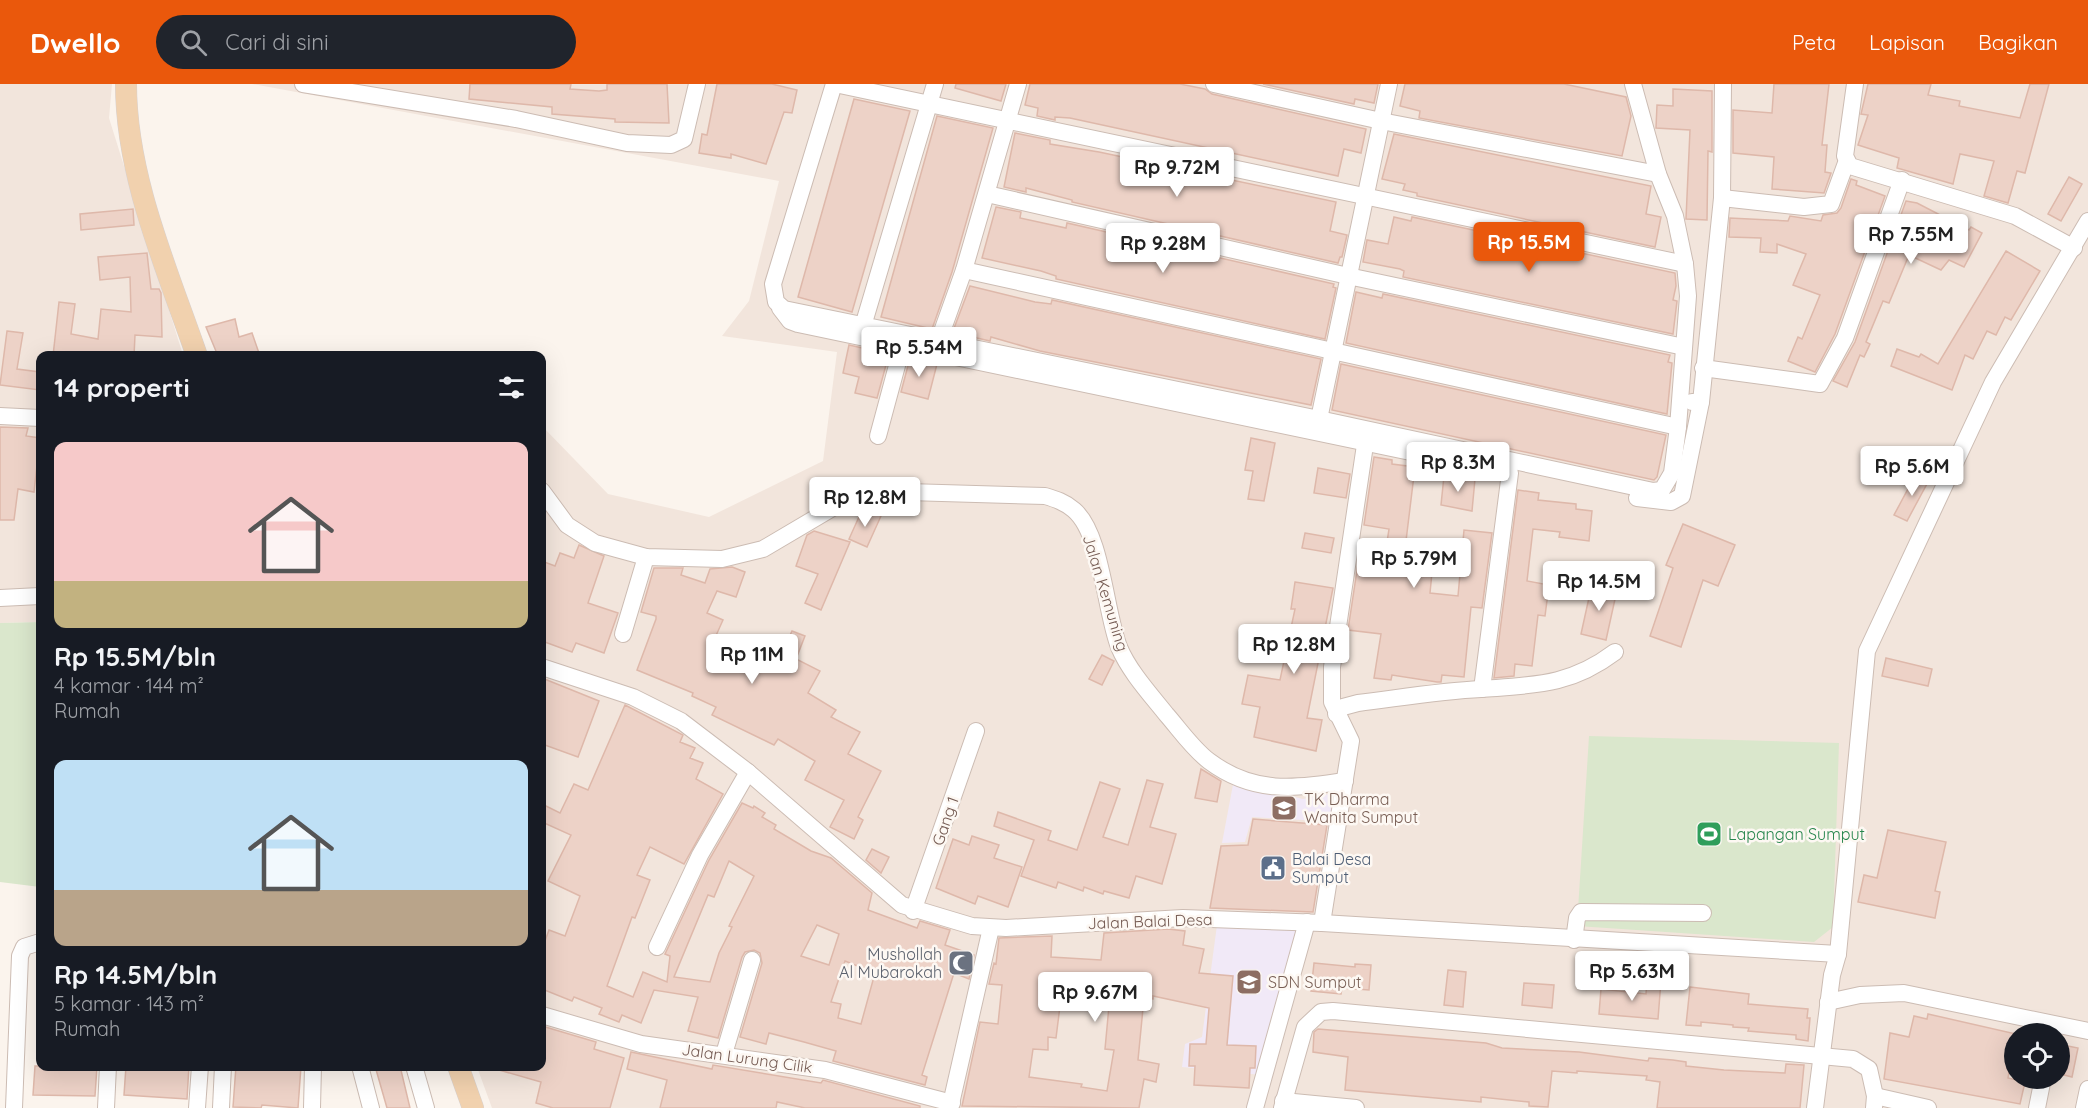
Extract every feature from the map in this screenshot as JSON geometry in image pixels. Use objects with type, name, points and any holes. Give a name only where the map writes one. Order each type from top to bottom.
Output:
[{"type":"main road","points":[[126,84],[126,111],[131,150],[156,235],[195,351]]},
{"type":"main road","points":[[460,1071],[473,1108]]},
{"type":"street","points":[[303,84],[516,119],[627,143],[671,145],[684,139],[697,84]]},
{"type":"street","points":[[1684,264],[835,84],[773,284],[776,302],[784,315],[798,324],[1365,445],[1660,502],[1675,501],[1684,492],[1701,402],[1722,198],[1723,84]]},
{"type":"street","points":[[863,326],[935,84]]},
{"type":"street","points":[[939,340],[964,270],[1018,84]]},
{"type":"street","points":[[1214,84],[1381,121],[1658,174]]},
{"type":"street","points":[[1319,418],[1389,84]]},
{"type":"street","points":[[1722,198],[1804,207],[1831,204],[1846,163],[1855,84]]},
{"type":"street","points":[[776,302],[784,309],[863,326],[1319,418],[1653,491],[1662,490],[1672,473],[1682,399],[1688,296],[1675,216],[1658,174],[1630,85]]},
{"type":"street","points":[[1846,163],[2015,216],[2074,248]]},
{"type":"street","points":[[1703,368],[1820,384],[1845,338],[1902,180]]},
{"type":"street","points":[[987,194],[1348,276],[1684,347]]},
{"type":"street","points":[[1815,1108],[1828,1002],[1838,954],[1867,651],[1993,382],[2088,221]]},
{"type":"street","points":[[964,270],[1678,427]]},
{"type":"street","points":[[878,436],[902,347]]},
{"type":"street","points":[[1682,399],[1701,402]]},
{"type":"street","points":[[0,416],[36,418]]},
{"type":"street","points":[[1255,1108],[1315,923],[1345,782],[1351,741],[1332,702],[1332,667],[1365,445]]},
{"type":"street","points":[[1482,689],[1510,473]]},
{"type":"street","name":"Jalan Kemuning","points":[[546,496],[567,525],[595,543],[646,557],[722,559],[763,549],[846,500],[874,491],[1045,496],[1062,502],[1074,510],[1084,523],[1101,571],[1120,649],[1152,697],[1199,752],[1231,774],[1270,788],[1296,789],[1345,782]]},
{"type":"street","points":[[624,634],[646,557]]},
{"type":"street","points":[[0,597],[36,596]]},
{"type":"street","points":[[1336,714],[1343,707],[1358,703],[1548,684],[1604,661],[1615,652]]},
{"type":"street","name":"Jalan Balai Desa","points":[[546,668],[633,697],[681,721],[748,772],[878,887],[913,910],[991,928],[1183,918],[1315,923],[1838,954]]},
{"type":"street","name":"Gang 1","points":[[913,910],[976,731]]},
{"type":"street","points":[[657,947],[687,887],[699,855],[748,772]]},
{"type":"street","points":[[1574,940],[1577,918],[1581,912],[1703,913]]},
{"type":"street","points":[[951,1106],[991,928]]},
{"type":"street","points":[[14,1108],[20,956],[24,947],[36,943]]},
{"type":"street","points":[[724,1054],[752,960]]},
{"type":"street","points":[[1828,1002],[1860,995],[1904,993],[2026,1023]]},
{"type":"street","points":[[1356,1108],[1282,1104],[1305,1027],[1321,1012],[1332,1011],[1822,1054],[1854,1059],[1864,1064],[1871,1075],[1874,1102],[1928,1108]]},
{"type":"street","name":"Jalan Lurung Cilik","points":[[546,1016],[641,1044],[825,1070],[951,1106]]},
{"type":"street","points":[[2070,1030],[2088,1031]]},
{"type":"street","points":[[106,1108],[108,1071]]},
{"type":"street","points":[[197,1108],[200,1071]]},
{"type":"street","points":[[221,1108],[223,1071]]},
{"type":"street","points":[[312,1108],[313,1071]]},
{"type":"street","points":[[361,1071],[371,1108]]},
{"type":"street","points":[[415,1071],[426,1108]]},
{"type":"street","points":[[2037,1108],[2041,1089]]},
{"type":"street","points":[[2084,1108],[2088,1089]]},
{"type":"shaded area","points":[[0,84],[112,84],[109,118],[182,351],[36,351],[36,622],[0,623]]},
{"type":"shaded area","points":[[252,84],[2088,84],[2088,1108],[492,1108],[478,1071],[546,1071],[546,430],[608,494],[709,517],[823,461],[837,352],[722,336],[749,301],[779,181]]},
{"type":"shaded area","name":"TK Dharma Wanita Sumput","points":[[1235,774],[1274,792],[1303,799],[1344,791],[1337,822],[1252,817],[1245,842],[1222,843]]},
{"type":"shaded area","name":"SDN Sumput","points":[[1217,925],[1305,927],[1261,1075],[1182,1067],[1185,1044],[1202,1037]]},
{"type":"green space","points":[[36,622],[36,886],[0,882],[0,623]]},
{"type":"green space","name":"Lapangan Sumput","points":[[1589,736],[1839,743],[1833,927],[1814,942],[1577,926]]},
{"type":"building","points":[[470,84],[571,84],[570,89],[599,91],[607,90],[607,84],[667,84],[669,123],[615,122],[615,119],[552,114],[552,107],[469,99]]},
{"type":"building","points":[[717,84],[772,84],[797,90],[792,113],[784,112],[766,164],[731,154],[731,158],[699,153],[702,134],[707,135]]},
{"type":"building","points":[[956,84],[1006,84],[1001,101],[955,88]]},
{"type":"building","points":[[1030,84],[1180,84],[1205,89],[1212,94],[1366,129],[1361,153],[1344,149],[1338,176],[1070,118],[1055,117],[1055,120],[1037,116],[1038,108],[1025,105]]},
{"type":"building","points":[[1263,84],[1378,84],[1374,103],[1355,99],[1354,104]]},
{"type":"building","points":[[1405,84],[1564,84],[1626,97],[1631,116],[1622,156],[1419,118],[1420,111],[1400,106]]},
{"type":"building","points":[[1774,84],[1829,84],[1822,145],[1827,145],[1825,172],[1831,173],[1824,193],[1772,189],[1774,157],[1733,153],[1733,110],[1772,113]]},
{"type":"building","points":[[1868,84],[1931,84],[1928,95],[1960,101],[1959,106],[2020,118],[2030,84],[2049,84],[2025,173],[2017,171],[2008,203],[1984,196],[1994,161],[1960,154],[1953,184],[1897,168],[1899,158],[1858,145],[1868,115],[1861,114]]},
{"type":"building","points":[[1673,89],[1712,91],[1712,152],[1708,151],[1707,220],[1686,219],[1690,130],[1656,128],[1657,105],[1673,106]]},
{"type":"building","points":[[854,99],[910,111],[852,312],[798,297]]},
{"type":"building","points":[[937,116],[993,128],[952,272],[932,329],[881,317]]},
{"type":"building","points":[[1015,133],[1050,140],[1050,144],[1099,152],[1336,202],[1330,231],[1347,235],[1342,257],[1338,263],[1072,202],[1072,200],[1026,188],[1026,192],[1004,187]]},
{"type":"building","points":[[1394,134],[1651,186],[1646,214],[1661,217],[1655,247],[1417,196],[1417,193],[1403,190],[1405,184],[1382,179]]},
{"type":"building","points":[[2069,177],[2082,184],[2061,221],[2048,214]]},
{"type":"building","points":[[1851,179],[1857,181],[1856,185],[1885,196],[1835,334],[1815,372],[1788,361],[1798,337],[1802,339],[1820,295],[1793,285],[1806,254],[1777,244],[1777,253],[1760,252],[1761,238],[1729,237],[1730,218],[1788,221],[1790,216],[1821,221],[1823,215],[1837,213],[1841,208]]},
{"type":"building","points":[[1906,201],[1917,203],[1969,230],[1971,227],[1982,233],[1964,267],[1949,260],[1941,270],[1909,255],[1889,303],[1883,301],[1866,342],[1870,344],[1864,357],[1860,355],[1847,387],[1833,381],[1855,342]]},
{"type":"building","points":[[996,207],[1021,212],[1020,218],[1066,228],[1067,223],[1334,284],[1333,287],[1336,288],[1325,339],[1056,279],[1056,276],[1041,271],[982,258]]},
{"type":"building","points":[[133,209],[134,225],[81,230],[80,214]]},
{"type":"building","points":[[1394,217],[1411,221],[1412,217],[1675,273],[1676,286],[1673,300],[1677,301],[1673,334],[1403,277],[1404,271],[1400,269],[1363,262],[1367,240],[1388,244]]},
{"type":"building","points":[[2006,251],[2040,271],[2011,320],[2005,317],[1996,335],[1987,331],[1973,359],[1965,355],[1952,390],[1891,366],[1897,349],[1919,357],[1921,354],[1938,364]]},
{"type":"building","points":[[147,253],[151,289],[159,289],[161,293],[162,337],[135,335],[134,351],[54,351],[59,302],[75,304],[71,334],[98,339],[101,309],[131,312],[130,277],[100,280],[98,257]]},
{"type":"building","points":[[970,286],[1035,302],[1051,304],[1052,300],[1321,359],[1311,405],[1040,351],[991,337],[990,341],[953,331]]},
{"type":"building","points":[[1356,292],[1382,298],[1383,294],[1670,355],[1668,362],[1672,363],[1667,414],[1346,343]]},
{"type":"building","points":[[235,319],[239,337],[252,333],[258,351],[216,351],[206,327]]},
{"type":"building","points":[[7,331],[23,333],[17,369],[36,371],[36,390],[0,385]]},
{"type":"building","points":[[849,345],[889,354],[877,398],[855,393],[859,377],[843,373]]},
{"type":"building","points":[[910,358],[937,364],[928,399],[901,392]]},
{"type":"building","points":[[1341,364],[1666,435],[1657,477],[1654,480],[1332,410]]},
{"type":"building","points":[[0,427],[28,428],[26,436],[36,437],[34,492],[18,489],[14,520],[0,520]]},
{"type":"building","points":[[1251,438],[1275,443],[1264,501],[1248,499],[1253,471],[1245,470]]},
{"type":"building","points":[[1374,457],[1392,460],[1392,464],[1415,467],[1405,549],[1434,552],[1430,593],[1458,596],[1464,530],[1492,533],[1482,608],[1471,607],[1464,677],[1442,675],[1441,682],[1392,675],[1391,680],[1374,678],[1381,634],[1348,630],[1359,557],[1384,561],[1389,529],[1364,525]]},
{"type":"building","points":[[1318,468],[1350,474],[1346,498],[1314,493]]},
{"type":"building","points":[[1916,474],[1929,480],[1907,521],[1894,515]]},
{"type":"building","points":[[1444,476],[1475,479],[1472,511],[1441,505]]},
{"type":"building","points":[[1518,490],[1539,493],[1538,500],[1576,504],[1576,509],[1592,511],[1589,541],[1559,537],[1560,532],[1533,529],[1527,581],[1549,585],[1545,616],[1538,615],[1532,666],[1515,664],[1514,676],[1494,678]]},
{"type":"building","points":[[863,508],[881,516],[867,547],[849,539]]},
{"type":"building","points":[[1683,524],[1735,545],[1718,586],[1703,580],[1681,647],[1650,636],[1673,568],[1666,565]]},
{"type":"building","points":[[814,531],[850,542],[821,610],[805,603],[818,574],[796,566],[807,535]]},
{"type":"building","points":[[1305,533],[1334,538],[1331,553],[1302,548]]},
{"type":"building","points":[[579,545],[604,556],[588,603],[618,613],[604,653],[576,643],[572,652],[546,642],[546,563],[555,566],[560,553],[574,558]]},
{"type":"building","points":[[732,567],[745,572],[736,597],[717,591],[707,613],[723,620],[714,640],[760,660],[770,635],[787,642],[792,631],[805,636],[796,659],[820,671],[808,693],[836,710],[831,717],[860,732],[848,754],[881,771],[858,817],[863,820],[854,839],[830,827],[844,800],[805,780],[815,761],[778,739],[774,745],[712,715],[716,707],[692,696],[693,693],[637,670],[656,619],[656,616],[641,612],[654,568],[683,568],[681,575],[705,583],[710,569]]},
{"type":"building","points":[[1295,582],[1333,588],[1307,718],[1322,720],[1316,751],[1254,737],[1260,707],[1242,704],[1248,675],[1280,680],[1295,609],[1291,609]]},
{"type":"building","points":[[1592,584],[1617,590],[1606,640],[1581,634]]},
{"type":"building","points":[[1102,655],[1114,661],[1102,685],[1089,679]]},
{"type":"building","points":[[1886,658],[1932,669],[1928,686],[1882,676]]},
{"type":"building","points":[[546,680],[599,701],[578,757],[546,745]]},
{"type":"building","points":[[625,705],[683,735],[680,742],[695,748],[690,758],[703,763],[696,779],[723,794],[684,864],[650,847],[637,875],[650,880],[635,918],[632,917],[607,986],[633,997],[643,972],[667,982],[670,956],[665,954],[709,860],[742,803],[753,808],[754,806],[765,813],[762,817],[776,825],[774,829],[811,851],[831,858],[872,893],[868,910],[917,928],[920,921],[950,930],[945,945],[974,955],[969,979],[954,973],[922,1075],[927,1077],[925,1085],[833,1061],[836,1051],[804,1042],[769,1033],[766,1044],[740,1037],[762,963],[760,953],[754,950],[745,952],[742,957],[718,1038],[688,1031],[698,997],[654,990],[641,1023],[622,1015],[619,1022],[599,1014],[602,1008],[574,997],[572,1001],[546,991],[546,938],[549,930],[565,936],[580,896],[548,881],[571,835],[546,824],[546,806],[560,813],[574,784],[588,790]],"holes":[[[729,861],[754,876],[729,926],[732,927],[719,953],[710,982],[674,977],[708,895],[714,897]],[[817,925],[839,934],[829,965],[801,956]],[[845,961],[875,973],[861,1024],[838,1018],[841,1004],[831,1002]]]},
{"type":"building","points":[[1201,769],[1221,781],[1217,802],[1195,798]]},
{"type":"building","points":[[1147,780],[1163,784],[1150,827],[1176,834],[1162,884],[1136,876],[1129,898],[1104,891],[1103,894],[1084,887],[1083,891],[1058,882],[1056,888],[1021,876],[1034,840],[994,826],[998,812],[1051,831],[1048,840],[1077,850],[1100,782],[1120,789],[1103,837],[1128,845]]},
{"type":"building","name":"Balai Desa Sumput","points":[[1253,819],[1327,825],[1313,912],[1210,908],[1221,846],[1248,845]]},
{"type":"building","points":[[1888,830],[1946,842],[1935,891],[1940,892],[1935,918],[1858,902],[1864,875],[1877,878]]},
{"type":"building","points":[[972,836],[999,845],[994,858],[1022,867],[1008,907],[978,896],[975,904],[936,888],[953,839],[969,845]]},
{"type":"building","points":[[872,849],[889,857],[881,873],[866,860]]},
{"type":"building","points":[[1168,929],[1185,931],[1183,945],[1204,949],[1199,973],[1233,976],[1227,1045],[1256,1046],[1255,1068],[1250,1068],[1249,1088],[1194,1085],[1195,1066],[1189,1066],[1190,1044],[1206,1044],[1209,1008],[1153,996],[1153,999],[1144,998],[1138,1060],[1159,1064],[1156,1082],[1144,1079],[1139,1108],[962,1106],[980,1022],[998,1024],[1002,985],[989,984],[994,963],[996,964],[999,938],[1052,936],[1051,957],[1101,960],[1104,933]],"holes":[[[1078,1003],[1109,1006],[1105,1049],[1114,1050],[1107,1091],[1081,1087],[1082,1084],[1029,1077],[1033,1049],[1048,1050],[1048,1037],[1056,1038],[1060,1006],[1078,1008]]]},
{"type":"building","points":[[1314,963],[1355,967],[1355,964],[1371,965],[1369,990],[1342,988],[1341,994],[1311,991]]},
{"type":"building","points":[[1448,970],[1466,972],[1463,1007],[1444,1005]]},
{"type":"building","points":[[1647,979],[1661,981],[1658,1019],[1599,1014],[1601,989],[1646,994]]},
{"type":"building","points":[[1524,983],[1554,985],[1552,1008],[1522,1005]]},
{"type":"building","points":[[1690,987],[1749,994],[1748,1004],[1808,1009],[1807,1018],[1810,1018],[1808,1041],[1796,1039],[1796,1035],[1748,1031],[1749,1028],[1733,1027],[1733,1025],[1701,1022],[1701,1026],[1686,1025]]},
{"type":"building","points":[[1928,1014],[2004,1031],[2004,1089],[2023,1089],[2020,1104],[1884,1079],[1890,1033],[1909,1037],[1914,1016],[1927,1019]]},
{"type":"building","points":[[546,1027],[596,1042],[594,1049],[624,1058],[610,1108],[553,1108],[536,1103],[541,1082],[502,1071],[546,1071]]},
{"type":"building","points":[[1318,1029],[1486,1043],[1502,1048],[1579,1052],[1648,1061],[1649,1058],[1673,1060],[1686,1062],[1686,1066],[1724,1070],[1785,1073],[1786,1064],[1804,1065],[1800,1108],[1657,1108],[1660,1082],[1646,1080],[1647,1076],[1577,1071],[1577,1073],[1552,1071],[1548,1107],[1529,1106],[1529,1102],[1481,1097],[1481,1102],[1345,1090],[1348,1057],[1313,1052],[1314,1032]]},
{"type":"building","points":[[2070,1046],[2078,1048],[2072,1077],[2070,1076]]},
{"type":"building","points":[[631,1052],[712,1069],[713,1065],[821,1083],[823,1080],[920,1106],[920,1108],[805,1108],[777,1102],[776,1108],[660,1108],[667,1080],[627,1069]]},
{"type":"building","points":[[35,1066],[36,1071],[97,1071],[95,1096],[33,1095]]},
{"type":"building","points":[[126,1071],[189,1071],[187,1099],[124,1095]]},
{"type":"building","points":[[236,1071],[301,1071],[298,1108],[262,1105],[261,1108],[233,1107]]},
{"type":"building","points":[[376,1071],[401,1071],[410,1108],[387,1108]]},
{"type":"place","name":"TK Dharma Wanita Sumput","points":[[1284,808]]},
{"type":"place","name":"Lapangan Sumput","points":[[1709,834]]},
{"type":"place","name":"Balai Desa Sumput","points":[[1273,868]]},
{"type":"place","name":"Mushollah Al Mubarokah","points":[[961,963]]},
{"type":"place","name":"SDN Sumput","points":[[1249,982]]}]
